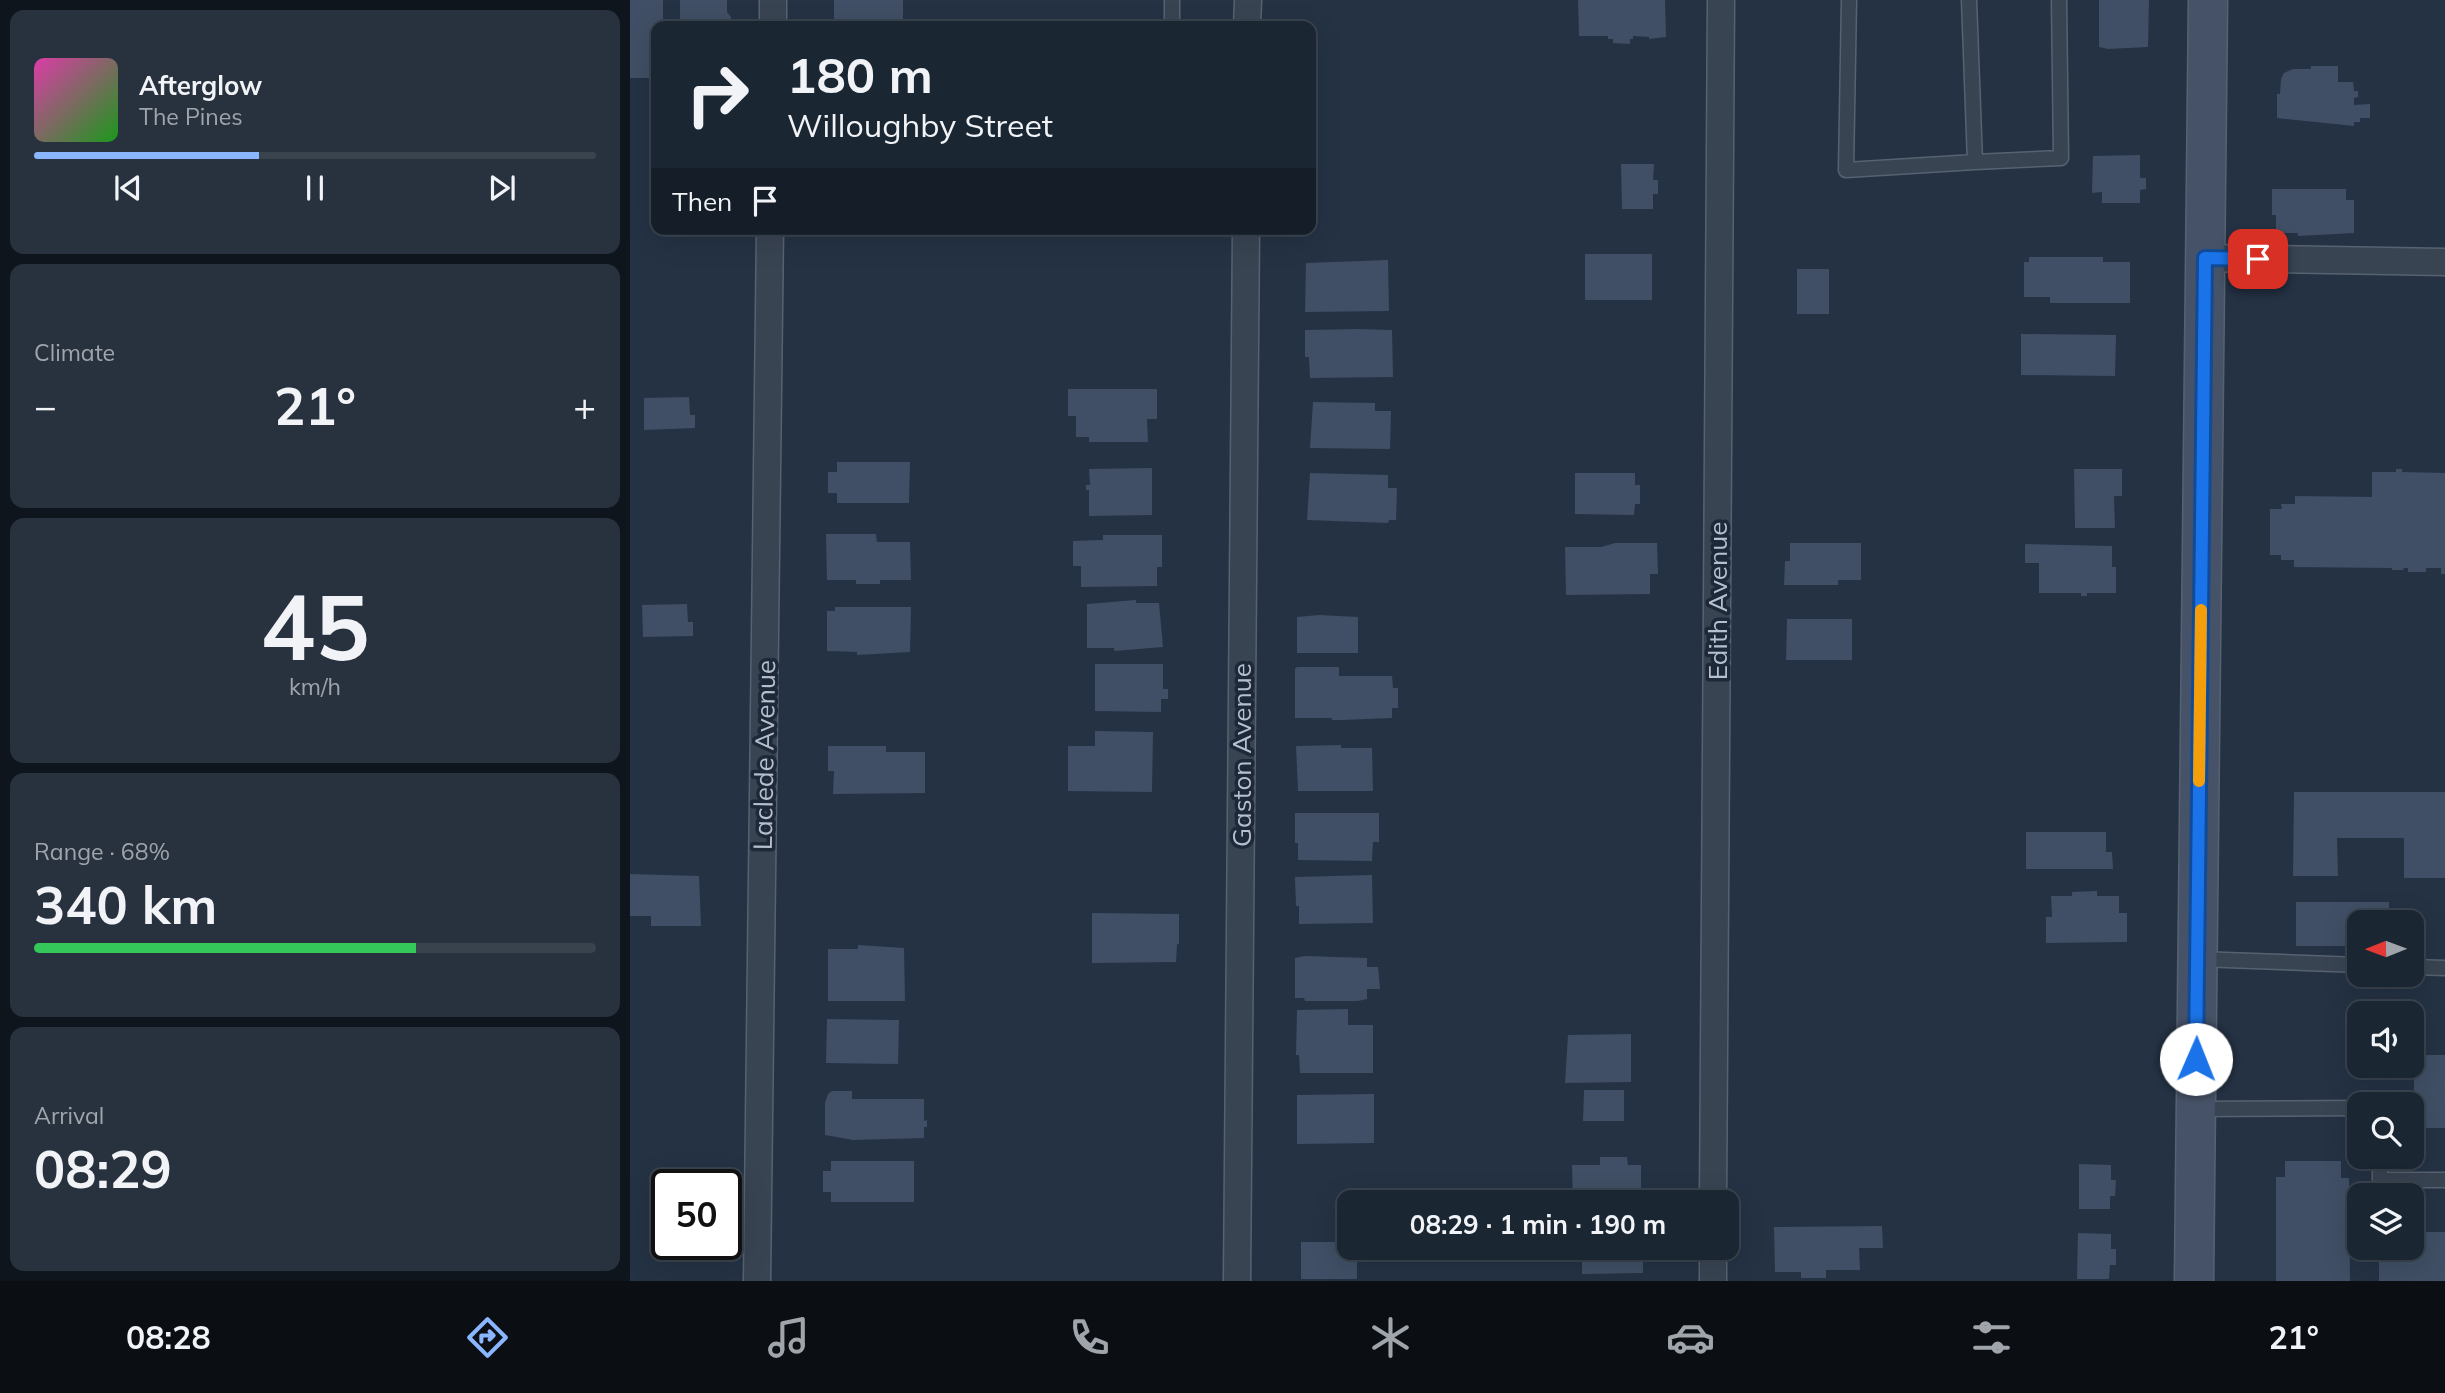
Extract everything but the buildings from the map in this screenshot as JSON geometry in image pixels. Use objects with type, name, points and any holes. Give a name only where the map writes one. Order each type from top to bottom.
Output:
[{"type":"main road","points":[[2194,1281],[2208,0]]},
{"type":"street","points":[[773,0],[773,21]]},
{"type":"street","points":[[1247,21],[1248,0]]},
{"type":"street","name":"Edith Avenue","points":[[1713,1190],[1721,0]]},
{"type":"street","name":"Laclede Avenue","points":[[757,1281],[770,235]]},
{"type":"street","name":"Gaston Avenue","points":[[1237,1281],[1245,235]]},
{"type":"street","points":[[2205,258],[2445,262]]},
{"type":"street","points":[[1713,1260],[1713,1281]]},
{"type":"lane","points":[[1172,0],[1172,21]]},
{"type":"lane","points":[[1849,0],[1846,170],[2061,158],[2059,0]]},
{"type":"lane","points":[[1969,0],[1975,162]]},
{"type":"lane","points":[[2197,959],[2347,965]]},
{"type":"lane","points":[[2424,967],[2445,968]]},
{"type":"lane","points":[[2195,1109],[2347,1108]]},
{"type":"lane","points":[[2380,1169],[2380,1180],[2445,1180]]},
{"type":"slow traffic","points":[[2199,781],[2201,610]]},
{"type":"route","points":[[2196,1059],[2205,258],[2258,259]]}]
